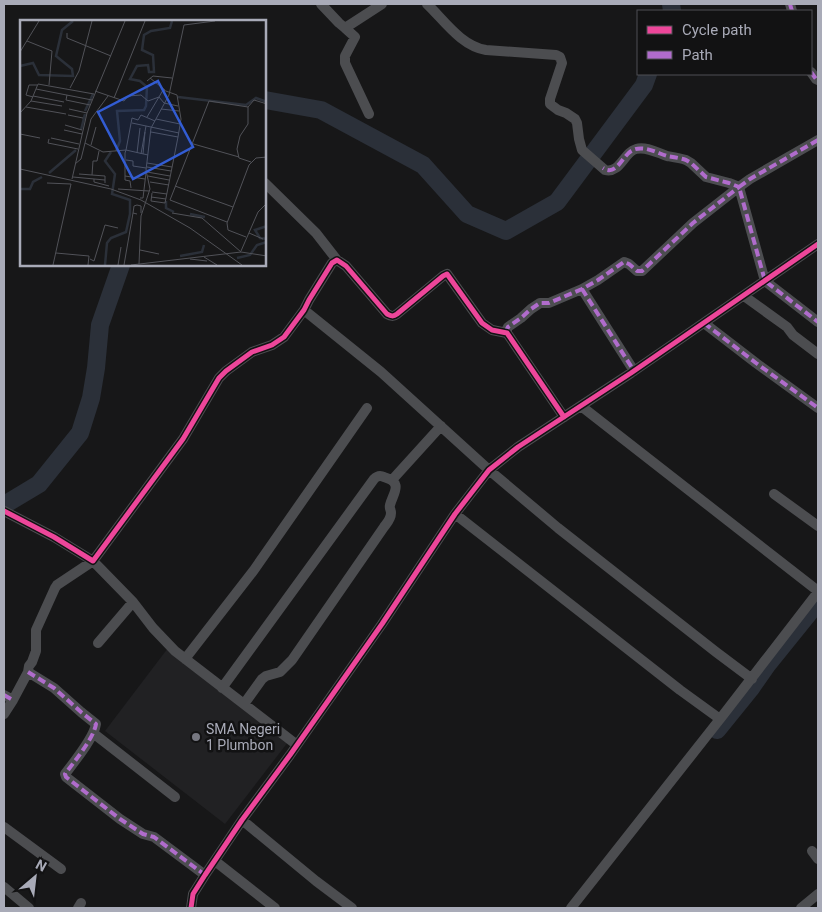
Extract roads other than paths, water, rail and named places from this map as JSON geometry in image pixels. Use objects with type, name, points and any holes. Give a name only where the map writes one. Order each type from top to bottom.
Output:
[{"type":"street","points":[[321,4],[354,37],[345,56],[345,62],[369,114]]},
{"type":"street","points":[[345,28],[382,4]]},
{"type":"street","points":[[427,4],[460,37],[477,48],[560,57],[562,62],[550,101],[553,106],[575,119],[581,148],[584,153],[603,168],[607,170],[617,168],[630,152],[635,149],[644,149],[686,160],[706,177],[739,187]]},
{"type":"street","points":[[564,417],[507,333],[508,326],[540,303],[549,303],[582,289],[624,262],[638,271],[642,271],[693,223],[739,187],[818,140]]},
{"type":"street","points":[[266,184],[316,233],[337,260],[346,266],[387,314],[391,316],[397,314],[447,274],[482,323],[492,330],[507,333]]},
{"type":"street","points":[[739,187],[765,281],[818,322]]},
{"type":"street","points":[[183,908],[242,820],[382,624],[455,514],[489,470],[518,447],[634,371],[818,244]]},
{"type":"street","points":[[4,714],[8,698],[28,672],[28,666],[32,662],[36,651],[36,630],[55,588],[93,561],[183,439],[219,378],[252,352],[272,345],[284,337],[304,310],[332,263],[337,260]]},
{"type":"street","points":[[582,289],[634,371]]},
{"type":"street","points":[[744,296],[787,327],[818,354]]},
{"type":"street","points":[[304,310],[381,372],[489,470],[558,528],[752,679]]},
{"type":"street","points":[[704,323],[818,408]]},
{"type":"street","points":[[571,908],[752,679],[818,592],[581,406]]},
{"type":"street","points":[[185,659],[254,570],[367,408]]},
{"type":"street","points":[[392,480],[441,426]]},
{"type":"street","points":[[222,688],[374,479],[378,476],[383,476],[392,480],[396,490],[390,505],[390,518],[292,660],[280,672],[262,679],[244,704]]},
{"type":"street","points":[[774,494],[818,526]]},
{"type":"street","points":[[5,511],[54,537],[93,561],[133,602],[165,641],[185,659],[297,745]]},
{"type":"street","points":[[455,514],[672,684],[720,719]]},
{"type":"street","points":[[98,643],[133,602]]},
{"type":"street","points":[[28,672],[54,688],[96,723],[93,733],[65,774],[66,778],[120,819],[143,834],[154,837],[205,875]]},
{"type":"street","points":[[93,733],[175,797]]},
{"type":"street","points":[[242,820],[352,908]]},
{"type":"street","points":[[4,827],[61,869]]},
{"type":"street","points":[[215,861],[275,908]]},
{"type":"street","points":[[4,888],[29,908]]},
{"type":"street","points":[[191,908],[193,894]]},
{"type":"street","points":[[801,908],[818,894]]},
{"type":"waterway","points":[[671,4],[672,10]]},
{"type":"waterway","points":[[266,100],[321,110],[423,165],[467,214],[506,231],[557,202],[644,85],[648,75]]},
{"type":"waterway","points":[[4,505],[39,484],[80,433],[91,398],[100,325],[121,266]]},
{"type":"waterway","points":[[717,730],[818,602]]},
{"type":"place","name":"SMA Negeri 1 Plumbon","points":[[196,737]]}]
